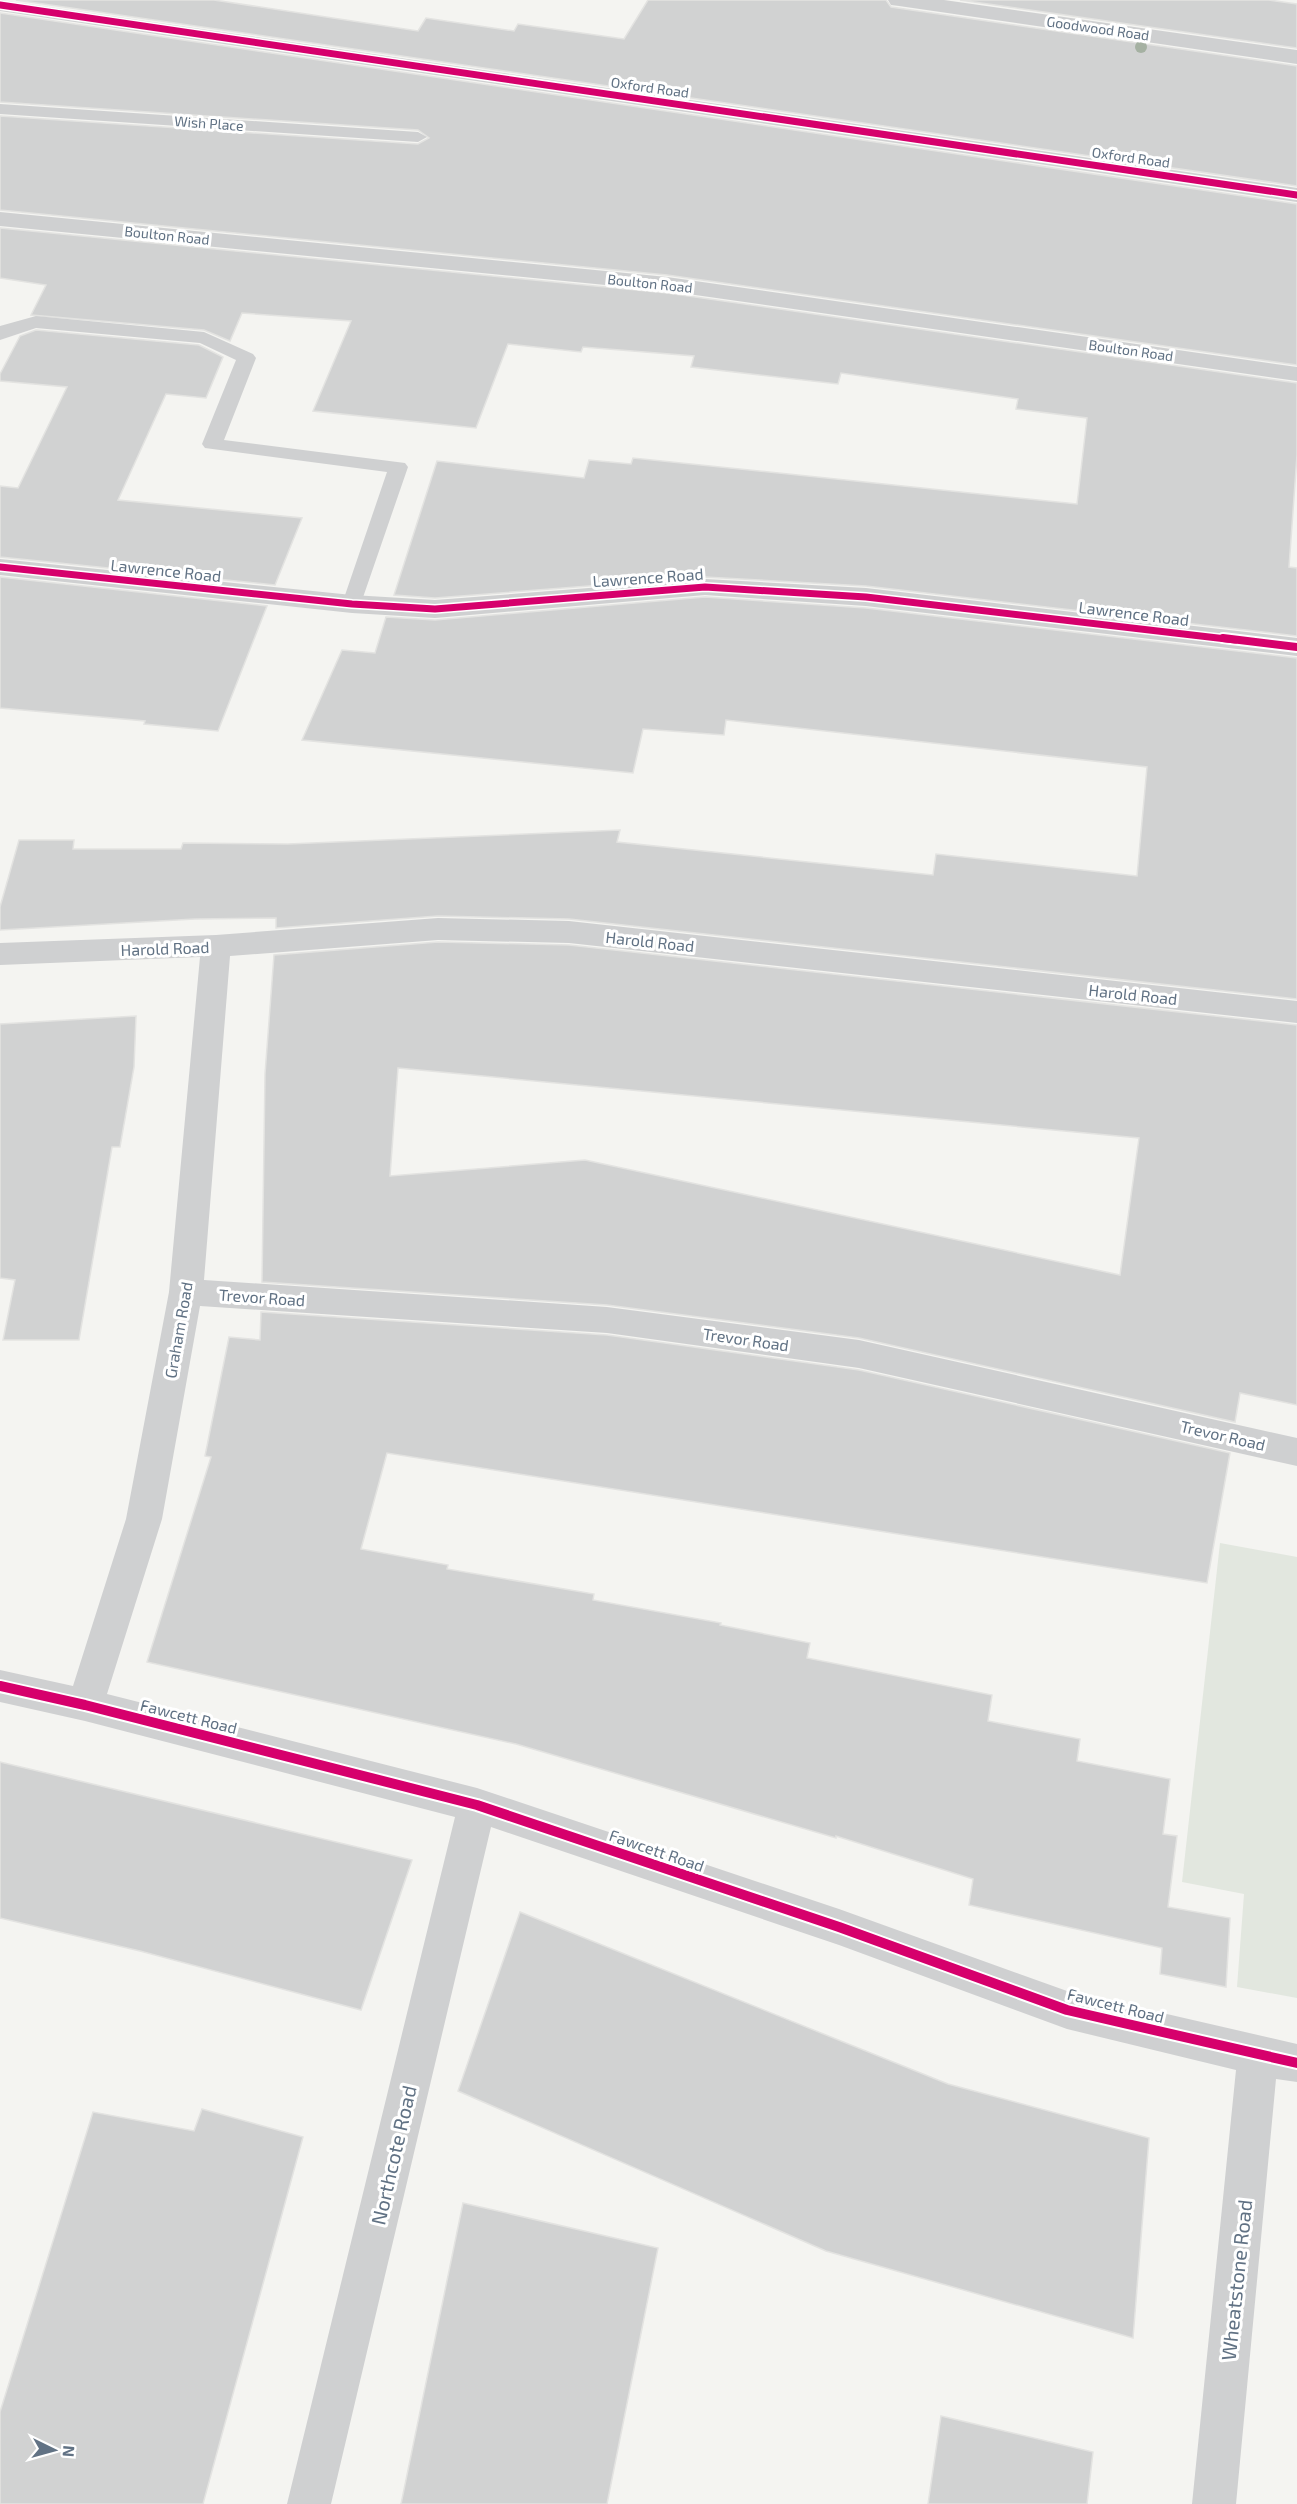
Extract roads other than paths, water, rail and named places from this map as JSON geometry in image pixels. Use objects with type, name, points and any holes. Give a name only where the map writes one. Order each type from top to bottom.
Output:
[{"type":"street","name":"Goodwood Road","points":[[899,0],[1297,57]]},
{"type":"street","name":"Oxford Road","points":[[0,5],[1297,195]]},
{"type":"street","name":"Boulton Road","points":[[0,219],[667,284],[1297,374]]},
{"type":"street","name":"Lawrence Road","points":[[0,567],[352,604],[435,609],[705,587],[866,597],[1297,647]]},
{"type":"street","name":"Harold Road","points":[[0,954],[216,946],[438,928],[569,932],[1297,1012]]},
{"type":"street","name":"Graham Road","points":[[85,1705],[144,1519],[186,1292],[216,946]]},
{"type":"street","name":"Trevor Road","points":[[186,1292],[607,1320],[859,1354],[1297,1452]]},
{"type":"street","name":"Fawcett Road","points":[[0,1686],[85,1705],[477,1805],[839,1927],[1067,2010],[1277,2059]]},
{"type":"street","name":"Northcote Road","points":[[309,2504],[477,1805]]},
{"type":"street","name":"Wheatstone Road","points":[[1214,2504],[1277,2059]]},
{"type":"lane","name":"Wish Place","points":[[0,109],[418,138]]},
{"type":"lane","points":[[0,334],[2,331],[36,322],[204,338],[246,358],[212,444],[398,467],[352,604]]}]
